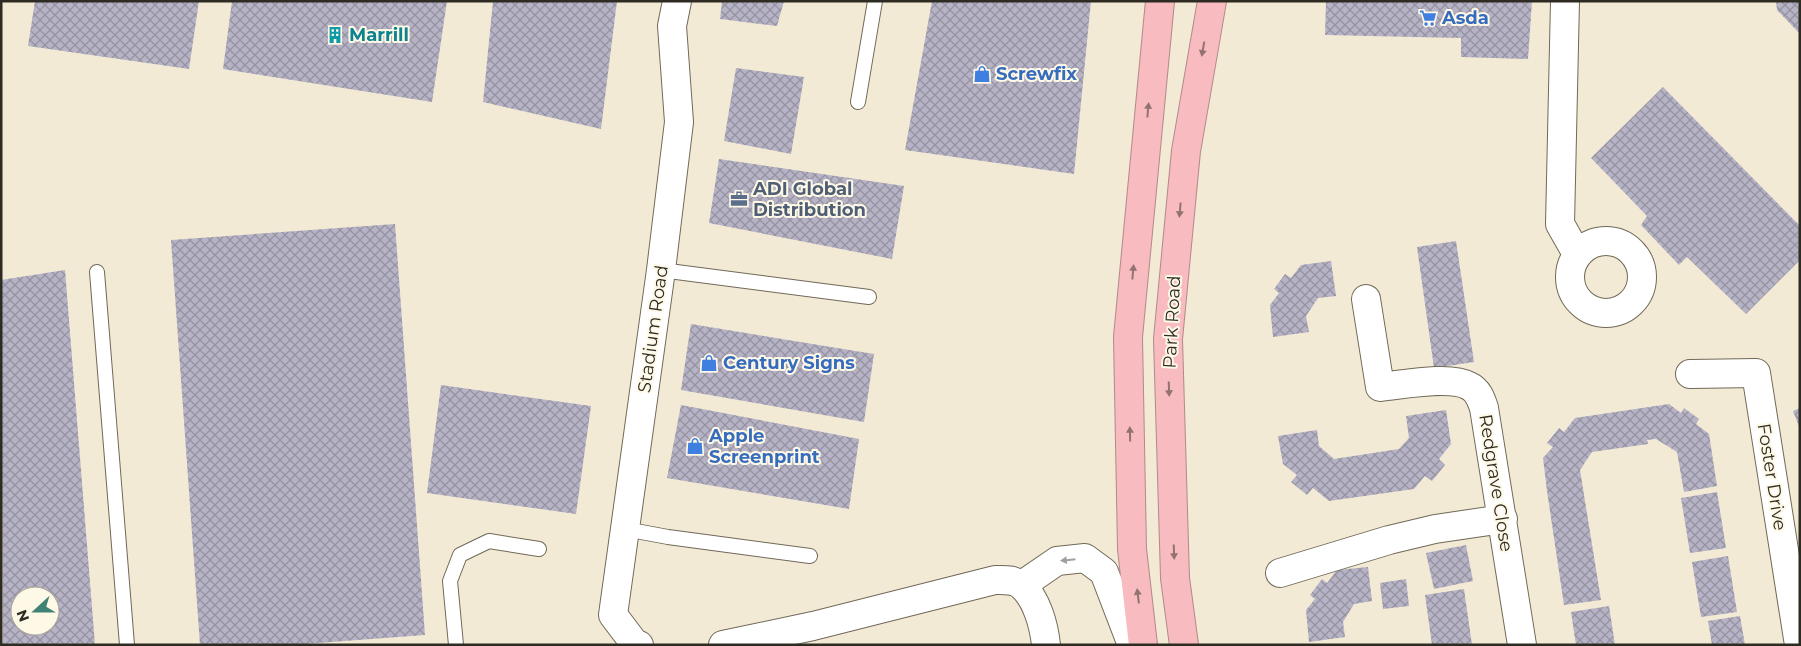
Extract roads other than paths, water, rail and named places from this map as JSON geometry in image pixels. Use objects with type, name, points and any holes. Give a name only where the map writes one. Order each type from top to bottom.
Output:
[{"type":"highway","points":[[1143,645],[1132,550],[1128,337],[1160,1]]},
{"type":"highway","name":"Park Road","points":[[1184,645],[1175,578],[1168,339],[1186,152],[1212,1]]},
{"type":"street","name":"Stadium Road","points":[[639,645],[635,644],[613,615],[661,270],[679,122],[672,26],[677,1]]},
{"type":"street","points":[[1565,1],[1555,86],[1560,224],[1578,254]]},
{"type":"street","name":"Redgrave Close","points":[[1366,299],[1380,387],[1444,381],[1459,382],[1477,391],[1484,408],[1522,645]]},
{"type":"street","name":"Foster Drive","points":[[1690,374],[1756,373],[1799,645]]},
{"type":"street","points":[[1280,573],[1389,540],[1436,529],[1503,519]]},
{"type":"street","points":[[1022,585],[1057,561],[1085,558],[1104,572],[1132,645]]},
{"type":"street","points":[[723,645],[813,626],[995,580],[1010,580],[1022,585],[1034,602],[1045,632],[1046,645]]},
{"type":"lane","points":[[858,102],[875,1]]},
{"type":"lane","points":[[661,270],[869,297]]},
{"type":"lane","points":[[97,272],[127,645]]},
{"type":"lane","points":[[625,529],[668,537],[810,556]]},
{"type":"lane","points":[[456,645],[450,581],[460,555],[489,541],[539,549]]},
{"type":"place","name":"Asda","points":[[1428,18]]},
{"type":"place","name":"Marrill","points":[[335,35]]},
{"type":"place","name":"Screwfix","points":[[982,74]]},
{"type":"place","name":"ADI Global Distribution","points":[[739,199]]},
{"type":"place","name":"Century Signs","points":[[709,363]]},
{"type":"place","name":"Apple Screenprint","points":[[695,446]]}]
